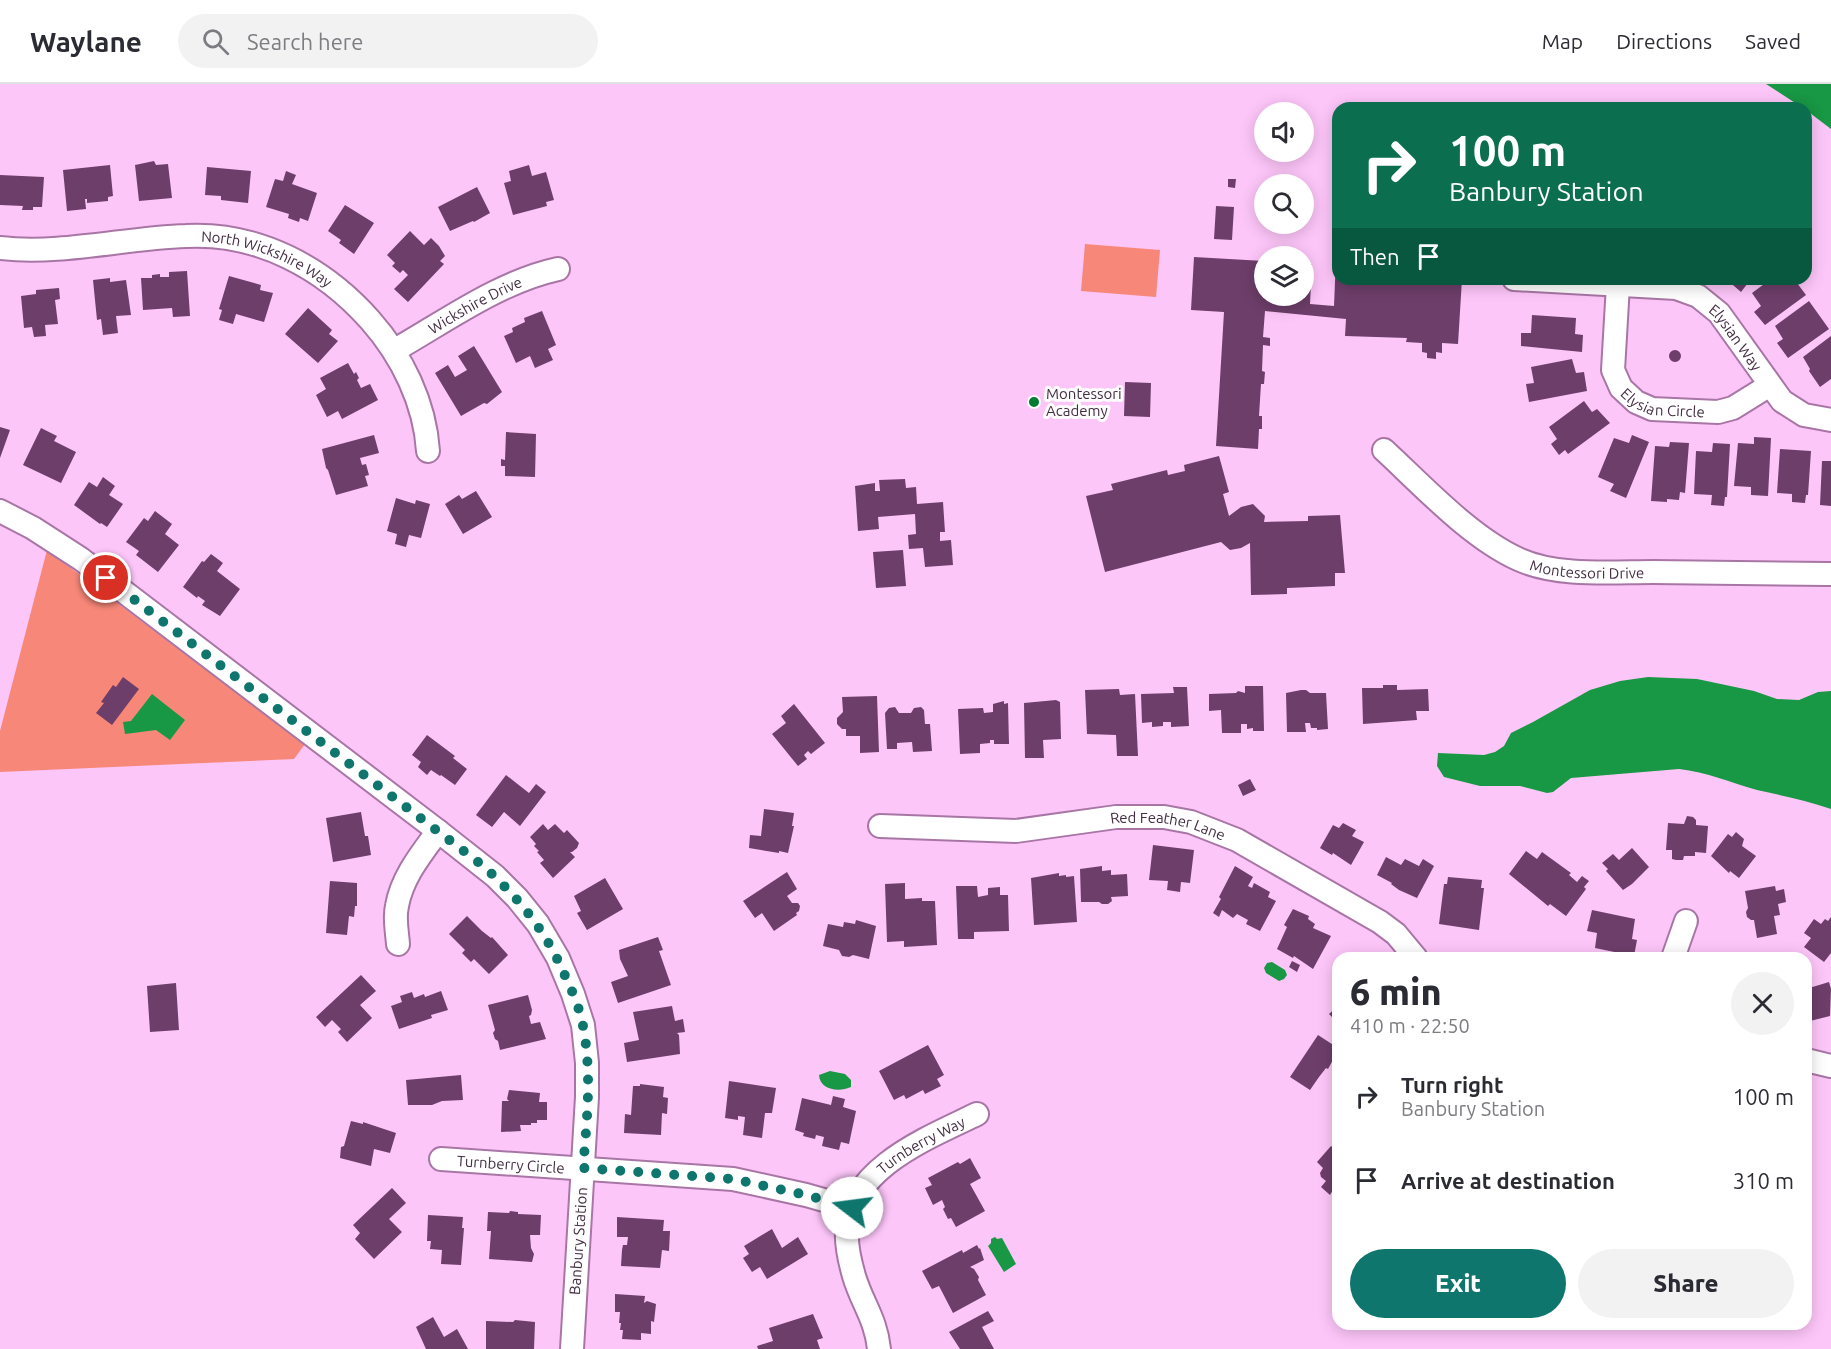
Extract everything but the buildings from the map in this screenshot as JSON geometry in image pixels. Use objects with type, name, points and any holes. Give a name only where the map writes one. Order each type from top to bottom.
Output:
[{"type":"street","name":"North Wickshire Way","points":[[0,248],[42,250],[190,236],[213,236],[242,241],[301,263],[340,289],[374,324],[394,350],[404,367],[422,416],[428,451]]},
{"type":"street","name":"Wickshire Drive","points":[[394,350],[493,294],[524,279],[558,269]]},
{"type":"street","name":"Elysian Circle","points":[[1618,285],[1613,370],[1621,388],[1635,402],[1646,408],[1658,410],[1718,412],[1736,406],[1770,385]]},
{"type":"street","name":"Elysian Way","points":[[1618,285],[1682,289],[1703,300],[1726,321],[1779,398],[1798,412],[1814,418],[1831,420]]},
{"type":"street","name":"Montessori Drive","points":[[1384,450],[1463,522],[1492,544],[1521,560],[1549,569],[1596,572],[1831,574]]},
{"type":"street","name":"Banbury Station","points":[[0,511],[33,528],[81,559],[438,831],[482,865],[517,898],[538,924],[558,958],[579,1011],[585,1042],[588,1081],[572,1349]]},
{"type":"street","name":"Red Feather Lane","points":[[880,826],[1016,831],[1132,816],[1182,819],[1228,836],[1373,917],[1396,934],[1411,952]]},
{"type":"street","points":[[398,944],[396,912],[400,894],[417,860],[438,831]]},
{"type":"street","points":[[1675,952],[1686,921]]},
{"type":"street","points":[[1812,1061],[1831,1066]]},
{"type":"street","name":"Turnberry Way","points":[[879,1349],[874,1323],[858,1288],[849,1252],[847,1229],[852,1208],[868,1182],[888,1162],[923,1141],[977,1114]]},
{"type":"street","name":"Turnberry Circle","points":[[441,1159],[733,1179],[852,1208]]},
{"type":"shaded area","points":[[1766,84],[1831,84],[1831,129],[1812,115],[1812,102],[1794,102]]},
{"type":"shaded area","points":[[1085,244],[1160,250],[1156,297],[1081,291]]},
{"type":"shaded area","points":[[47,550],[305,744],[294,759],[0,772],[0,731]]},
{"type":"shaded area","points":[[1648,677],[1697,679],[1754,691],[1777,699],[1799,700],[1818,692],[1831,691],[1831,809],[1689,770],[1571,778],[1553,792],[1547,793],[1520,786],[1480,786],[1444,777],[1437,766],[1438,753],[1484,755],[1495,752],[1504,746],[1511,733],[1590,690],[1620,681]]},
{"type":"shaded area","points":[[152,694],[185,720],[170,740],[156,730],[125,734],[123,722],[131,721]]},
{"type":"shaded area","points":[[1272,962],[1285,970],[1287,975],[1284,979],[1279,981],[1266,973],[1264,968],[1267,963]]},
{"type":"shaded area","points":[[830,1071],[845,1074],[851,1080],[851,1087],[836,1090],[823,1084],[819,1075]]},
{"type":"shaded area","points":[[1002,1238],[1016,1264],[1004,1272],[988,1246],[991,1239]]},
{"type":"place","name":"Montessori Academy","points":[[1034,402]]},
{"type":"route","points":[[106,578],[482,865],[517,898],[538,924],[558,958],[583,1025],[588,1081],[583,1168],[733,1179],[852,1208]]}]
